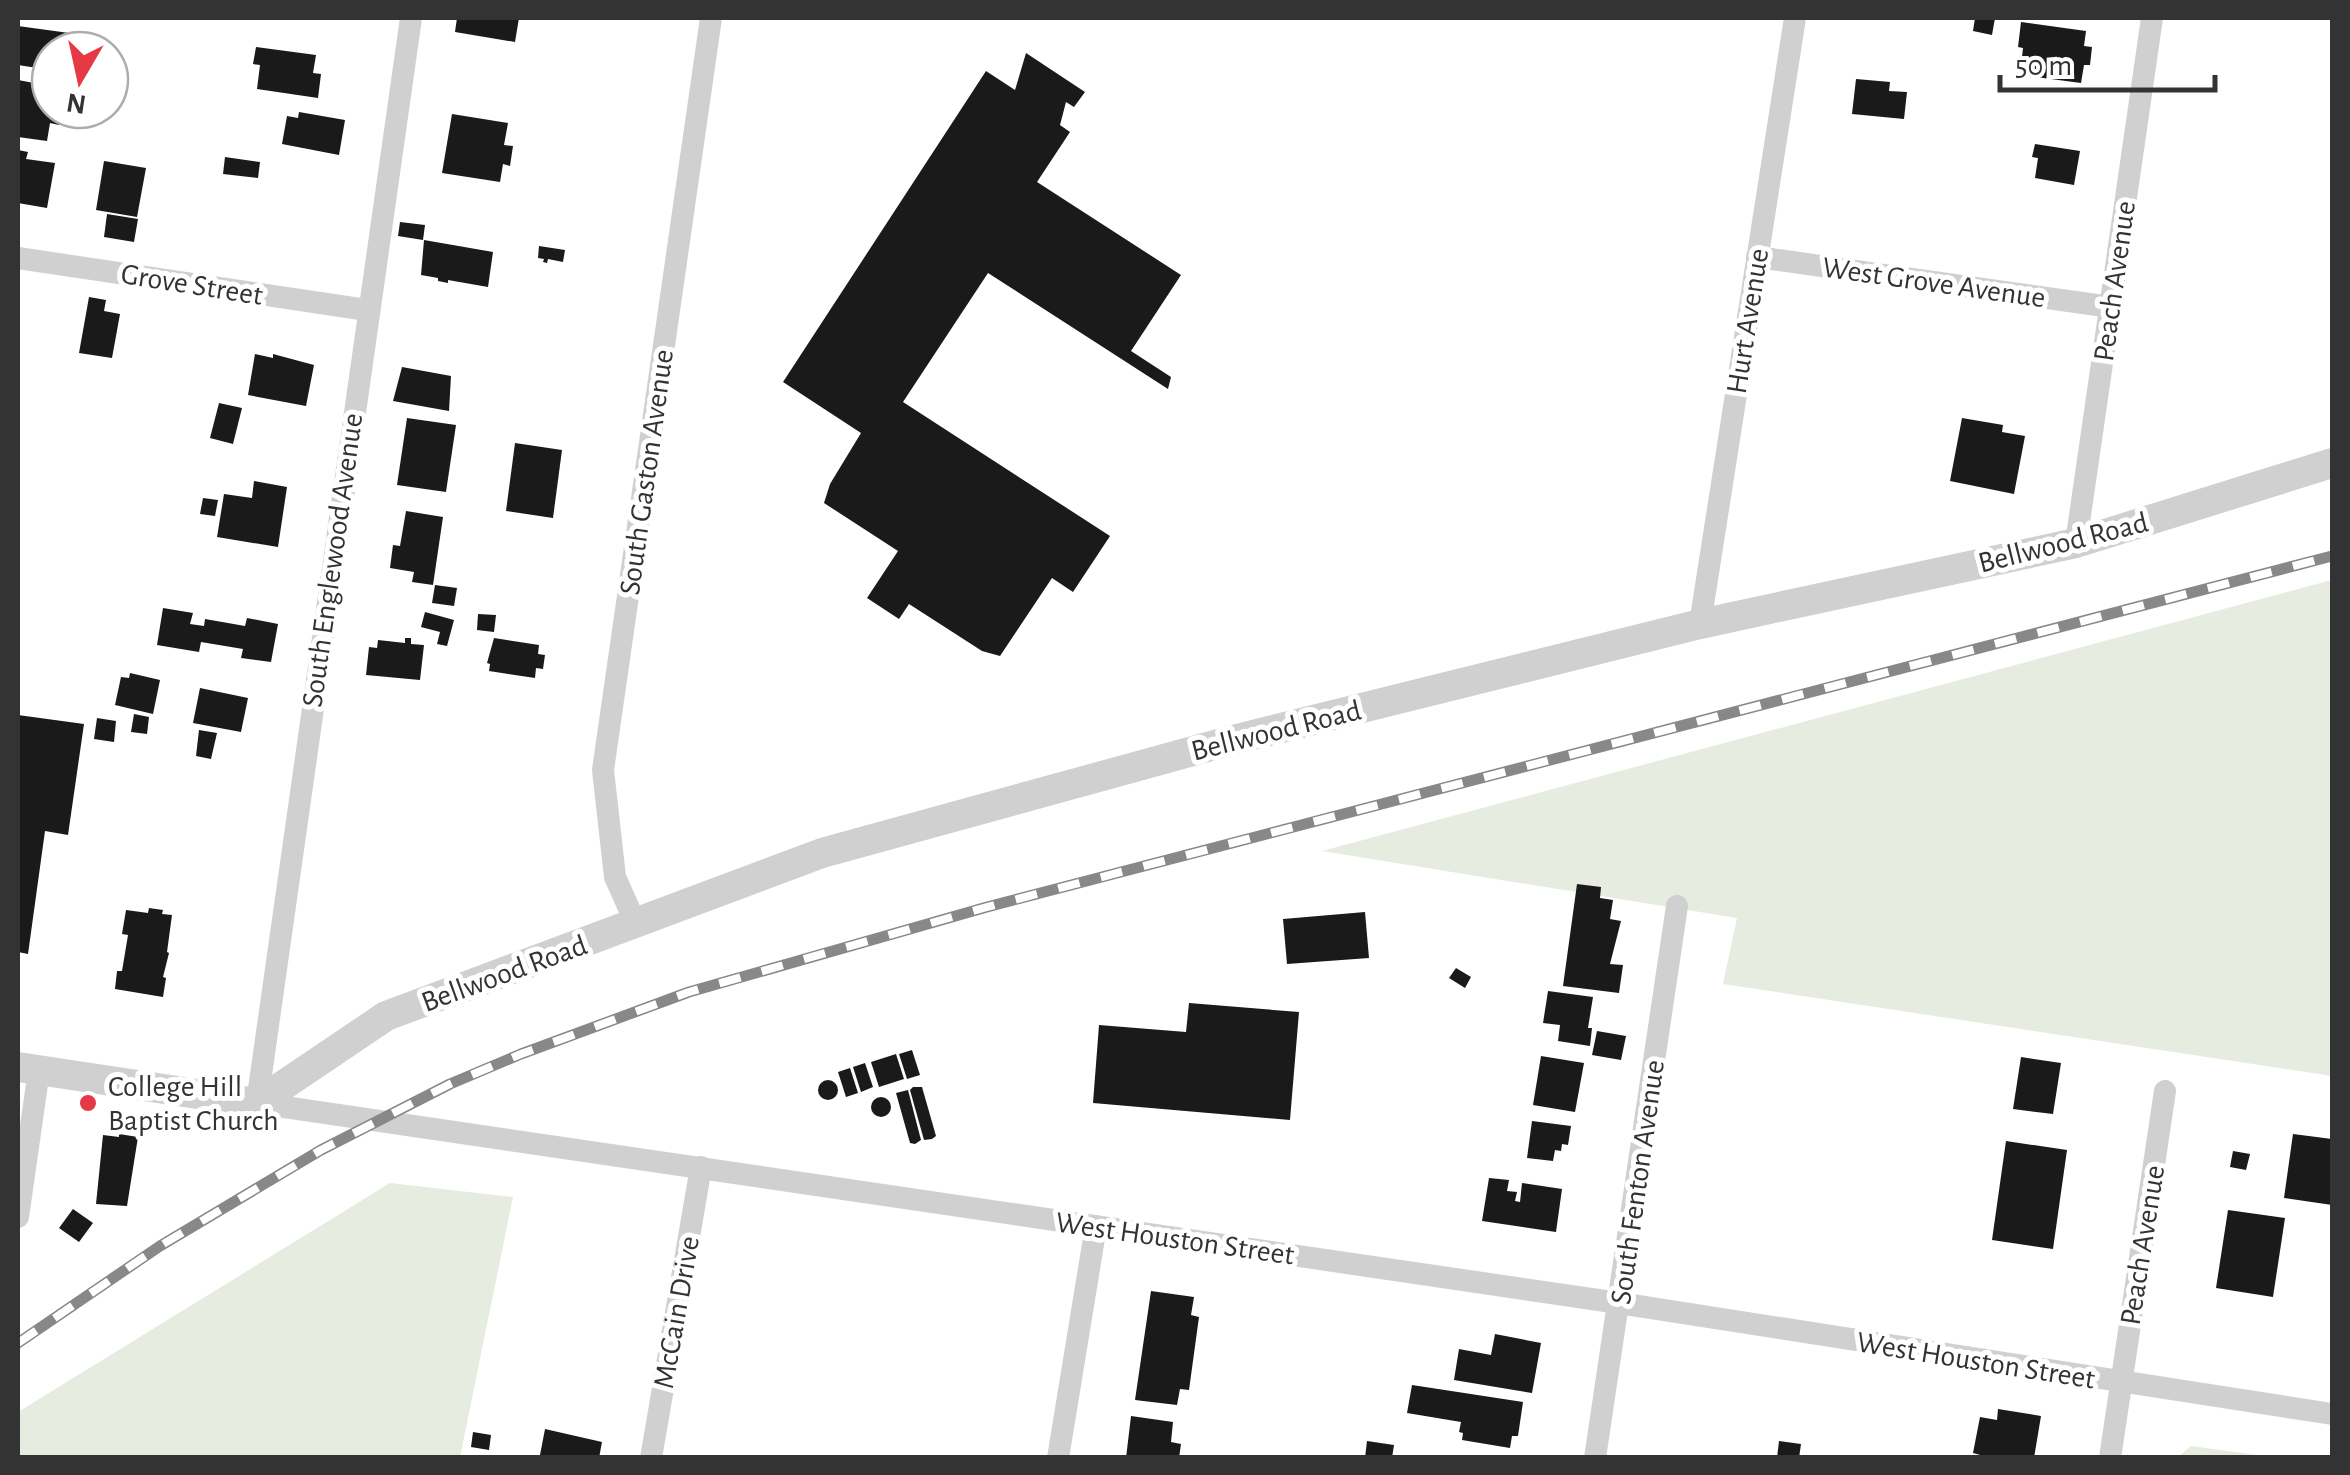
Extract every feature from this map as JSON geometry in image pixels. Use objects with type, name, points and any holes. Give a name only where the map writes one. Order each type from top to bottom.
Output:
[{"type":"street","name":"South Englewood Avenue","points":[[257,1103],[411,18]]},
{"type":"street","name":"South Gaston Avenue","points":[[636,924],[615,877],[603,770],[711,18]]},
{"type":"street","name":"Hurt Avenue","points":[[1700,624],[1795,18]]},
{"type":"street","name":"Peach Avenue","points":[[2076,544],[2152,18]]},
{"type":"street","name":"West Grove Avenue","points":[[1757,257],[2111,307]]},
{"type":"street","name":"Grove Street","points":[[18,258],[367,310]]},
{"type":"street","name":"Bellwood Road","points":[[257,1103],[386,1016],[822,853],[1234,740],[1700,624],[2076,544],[2332,463]]},
{"type":"street","name":"South Fenton Avenue","points":[[1595,1458],[1677,906]]},
{"type":"street","name":"West Houston Street","points":[[28,1068],[2332,1414]]},
{"type":"street","points":[[18,1217],[28,1068]]},
{"type":"street","name":"Peach Avenue","points":[[2110,1458],[2165,1091]]},
{"type":"street","name":"McCain Drive","points":[[651,1458],[701,1167]]},
{"type":"street","points":[[1058,1458],[1096,1226]]},
{"type":"shaded area","points":[[2332,580],[2332,1076],[1723,984],[1737,918],[1322,851]]},
{"type":"shaded area","points":[[390,1183],[513,1197],[460,1457],[18,1457],[18,1412]]},
{"type":"shaded area","points":[[2191,1446],[2271,1457],[2178,1457]]},
{"type":"building","points":[[457,18],[519,18],[515,42],[455,32]]},
{"type":"building","points":[[1975,18],[1995,18],[1992,35],[1973,31]]},
{"type":"building","points":[[2021,22],[2086,31],[2084,46],[2092,47],[2090,65],[2084,65],[2081,83],[2020,75]]},
{"type":"building","points":[[18,26],[47,30],[30,30],[30,67],[18,65]]},
{"type":"building","points":[[256,47],[316,55],[313,73],[321,74],[318,98],[257,89],[260,65],[253,64]]},
{"type":"building","points":[[1026,53],[1085,92],[1074,107],[1066,102],[1060,125],[1070,132],[1037,182],[1181,275],[1131,351],[1171,377],[1168,389],[988,273],[903,402],[1110,536],[1073,592],[1052,578],[1000,656],[982,651],[909,604],[899,619],[867,598],[898,551],[824,503],[830,484],[861,433],[783,382],[986,71],[1015,90]]},
{"type":"building","points":[[1856,79],[1890,82],[1889,91],[1907,92],[1904,119],[1852,114]]},
{"type":"building","points":[[18,80],[30,82],[30,130],[49,130],[47,141],[18,137]]},
{"type":"building","points":[[299,112],[345,120],[339,155],[282,144],[287,116],[298,118]]},
{"type":"building","points":[[452,114],[508,123],[504,145],[513,146],[510,166],[503,164],[500,182],[442,173]]},
{"type":"building","points":[[2035,144],[2080,151],[2074,185],[2035,178]]},
{"type":"building","points":[[18,150],[28,152],[26,159],[55,163],[47,208],[18,203]]},
{"type":"building","points":[[225,157],[260,162],[258,178],[223,174]]},
{"type":"building","points":[[104,161],[146,168],[137,217],[96,210]]},
{"type":"building","points":[[107,214],[138,219],[134,242],[104,237]]},
{"type":"building","points":[[400,222],[425,225],[423,240],[398,236]]},
{"type":"building","points":[[424,240],[493,252],[488,287],[448,283],[421,275]]},
{"type":"building","points":[[539,246],[565,250],[563,262],[543,262],[538,258]]},
{"type":"building","points":[[89,297],[106,300],[104,311],[120,314],[112,358],[79,353]]},
{"type":"building","points":[[255,354],[273,358],[273,354],[314,365],[306,406],[248,395]]},
{"type":"building","points":[[402,367],[451,376],[449,411],[393,401]]},
{"type":"building","points":[[219,403],[242,408],[233,444],[210,438]]},
{"type":"building","points":[[407,418],[456,425],[446,492],[397,485]]},
{"type":"building","points":[[1962,418],[2003,425],[2002,432],[2025,436],[2014,494],[1950,481]]},
{"type":"building","points":[[515,443],[562,450],[553,518],[506,511]]},
{"type":"building","points":[[254,481],[287,487],[278,547],[217,537],[224,494],[252,498]]},
{"type":"building","points":[[203,498],[218,500],[215,516],[200,514]]},
{"type":"building","points":[[406,511],[443,517],[433,585],[412,582],[414,572],[390,568],[393,545],[400,546]]},
{"type":"building","points":[[435,585],[457,588],[454,606],[432,603]]},
{"type":"building","points":[[163,608],[193,613],[190,624],[204,626],[205,619],[245,626],[247,618],[278,624],[271,662],[241,658],[243,649],[201,642],[199,652],[157,645]]},
{"type":"building","points":[[425,612],[454,620],[447,646],[437,644],[440,632],[421,627]]},
{"type":"building","points":[[478,614],[496,615],[494,632],[477,630]]},
{"type":"building","points":[[405,638],[411,638],[411,644],[424,645],[420,680],[366,675],[369,647],[377,648],[378,640],[405,643]]},
{"type":"building","points":[[494,638],[539,645],[538,654],[545,655],[543,669],[536,668],[535,678],[489,671],[487,663]]},
{"type":"building","points":[[130,673],[160,680],[153,714],[115,705],[121,677],[129,678]]},
{"type":"building","points":[[200,688],[248,698],[241,732],[193,723]]},
{"type":"building","points":[[134,714],[149,717],[147,734],[131,732]]},
{"type":"building","points":[[18,715],[84,724],[68,835],[45,831],[28,954],[18,952]]},
{"type":"building","points":[[97,718],[116,721],[114,742],[94,739]]},
{"type":"building","points":[[199,730],[217,733],[211,759],[196,756]]},
{"type":"building","points":[[1577,884],[1601,887],[1600,898],[1613,900],[1610,919],[1621,921],[1610,964],[1623,965],[1619,993],[1563,986]]},
{"type":"building","points":[[149,908],[172,915],[163,997],[115,989],[128,935],[122,934],[126,910],[148,913]]},
{"type":"building","points":[[1365,912],[1369,958],[1287,964],[1283,919]]},
{"type":"building","points":[[1456,968],[1471,977],[1465,988],[1449,978]]},
{"type":"building","points":[[1548,991],[1593,997],[1588,1028],[1592,1028],[1590,1046],[1558,1041],[1560,1025],[1543,1023]]},
{"type":"building","points":[[1189,1003],[1299,1012],[1290,1120],[1093,1103],[1099,1025],[1186,1032]]},
{"type":"building","points":[[1597,1031],[1626,1036],[1621,1060],[1592,1055]]},
{"type":"building","points":[[912,1050],[920,1075],[907,1079],[899,1054]]},
{"type":"building","points":[[896,1054],[904,1079],[879,1087],[871,1062]]},
{"type":"building","points":[[1541,1056],[1584,1063],[1575,1112],[1533,1105]]},
{"type":"building","points":[[2021,1057],[2061,1063],[2053,1114],[2013,1109]]},
{"type":"building","points":[[865,1063],[873,1087],[861,1092],[853,1067]]},
{"type":"building","points":[[850,1068],[858,1093],[846,1097],[838,1072]]},
{"type":"building","points":[[828,1080],[838,1090],[828,1100],[818,1090]]},
{"type":"building","points":[[922,1087],[936,1136],[932,1139],[924,1140],[910,1090]]},
{"type":"building","points":[[908,1090],[921,1140],[915,1144],[910,1143],[896,1093]]},
{"type":"building","points":[[881,1097],[891,1107],[881,1117],[871,1107]]},
{"type":"building","points":[[1532,1121],[1571,1126],[1568,1145],[1562,1144],[1561,1151],[1555,1150],[1553,1161],[1527,1158]]},
{"type":"building","points":[[2293,1134],[2332,1139],[2332,1205],[2284,1198]]},
{"type":"building","points":[[103,1135],[138,1137],[127,1206],[96,1204]]},
{"type":"building","points":[[2006,1141],[2067,1150],[2053,1249],[1992,1240]]},
{"type":"building","points":[[2233,1151],[2250,1154],[2246,1170],[2230,1167]]},
{"type":"building","points":[[1489,1178],[1509,1180],[1507,1191],[1517,1192],[1515,1201],[1520,1202],[1522,1183],[1562,1189],[1556,1232],[1482,1221]]},
{"type":"building","points":[[73,1209],[93,1223],[79,1242],[59,1228]]},
{"type":"building","points":[[2228,1210],[2285,1218],[2273,1297],[2216,1288]]},
{"type":"building","points":[[1151,1291],[1194,1297],[1191,1315],[1199,1317],[1189,1390],[1180,1389],[1177,1405],[1135,1400]]},
{"type":"building","points":[[1495,1334],[1541,1343],[1532,1393],[1454,1380],[1459,1349],[1491,1355]]},
{"type":"building","points":[[1412,1385],[1523,1402],[1518,1436],[1512,1436],[1510,1448],[1462,1440],[1461,1422],[1407,1413]]},
{"type":"building","points":[[1998,1409],[2041,1416],[2034,1458],[1991,1458],[1973,1453],[1980,1417],[1997,1420]]},
{"type":"building","points":[[1131,1416],[1173,1422],[1171,1442],[1181,1444],[1179,1458],[1126,1458]]},
{"type":"building","points":[[545,1429],[602,1442],[599,1458],[540,1455]]},
{"type":"building","points":[[473,1432],[491,1435],[489,1450],[471,1447]]},
{"type":"building","points":[[1367,1441],[1394,1445],[1392,1458],[1365,1458]]},
{"type":"building","points":[[1779,1441],[1801,1444],[1799,1458],[1777,1458]]},
{"type":"railway","points":[[18,1343],[160,1246],[321,1150],[450,1084],[689,992],[987,907],[2332,556]]},
{"type":"place","name":"College Hill Baptist Church","points":[[88,1103]]}]
